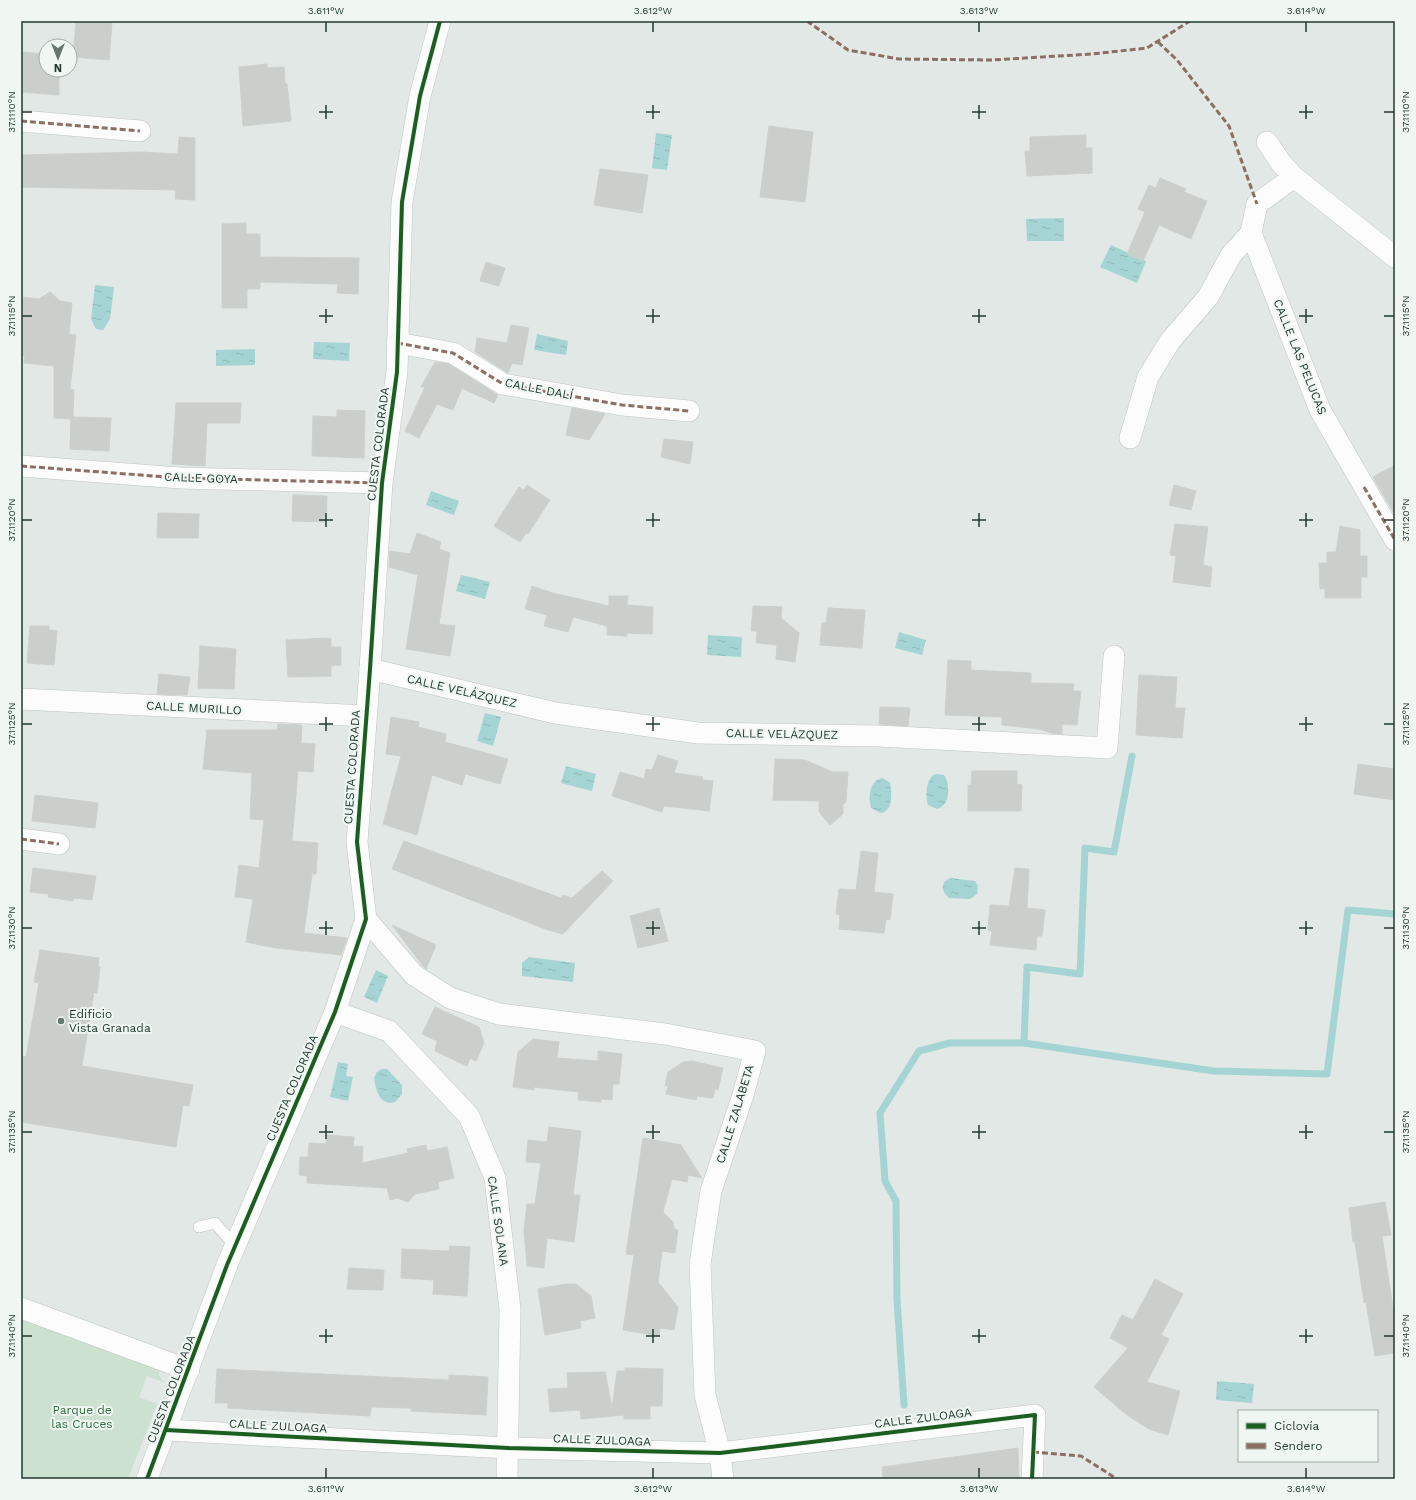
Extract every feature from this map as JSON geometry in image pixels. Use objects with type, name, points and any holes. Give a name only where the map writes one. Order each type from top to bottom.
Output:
[{"type":"street","name":"CUESTA COLORADA","points":[[147,1479],[236,1246],[335,1012],[366,919],[357,842],[382,483],[396,372],[402,202],[420,96],[440,21]]},
{"type":"street","points":[[21,120],[140,131]]},
{"type":"street","points":[[1267,142],[1281,163],[1294,177],[1395,258]]},
{"type":"street","points":[[1130,438],[1148,377],[1170,341],[1208,297],[1231,255],[1251,232],[1257,204],[1294,177]]},
{"type":"street","name":"CALLE LAS PELUCAS","points":[[1251,232],[1320,410],[1395,540]]},
{"type":"street","name":"CALLE DALÍ","points":[[397,343],[453,353],[503,384],[622,405],[689,411]]},
{"type":"street","name":"CALLE GOYA","points":[[21,466],[180,478],[382,483]]},
{"type":"street","name":"CALLE VELÁZQUEZ","points":[[370,669],[555,713],[698,733],[878,736],[1107,748],[1114,656]]},
{"type":"street","name":"CALLE MURILLO","points":[[21,699],[366,716]]},
{"type":"street","points":[[21,839],[59,844]]},
{"type":"street","name":"CALLE ZALABETA","points":[[366,919],[414,975],[450,998],[499,1014],[665,1034],[754,1052],[743,1095],[711,1191],[700,1264],[705,1395],[720,1453],[723,1479]]},
{"type":"street","name":"CALLE SOLANA","points":[[335,1012],[389,1031],[469,1116],[494,1178],[510,1309],[507,1479]]},
{"type":"street","points":[[21,1308],[189,1370]]},
{"type":"street","name":"CALLE ZULOAGA","points":[[166,1430],[508,1448],[720,1453],[1035,1415],[1032,1479]]},
{"type":"lane","points":[[199,1227],[215,1223],[236,1246]]},
{"type":"green space","name":"Parque de las Cruces","points":[[21,1317],[159,1368],[159,1375],[165,1383],[147,1376],[139,1397],[157,1404],[128,1479],[21,1479]]},
{"type":"water","points":[[656,133],[672,135],[667,170],[652,168]]},
{"type":"water","points":[[1064,218],[1064,241],[1027,241],[1026,219]]},
{"type":"water","points":[[1111,245],[1146,261],[1137,283],[1100,267]]},
{"type":"water","points":[[95,285],[114,287],[110,319],[103,330],[96,329],[91,319]]},
{"type":"water","points":[[537,334],[568,341],[566,355],[534,350]]},
{"type":"water","points":[[314,342],[350,343],[349,361],[313,359]]},
{"type":"water","points":[[255,349],[255,365],[216,366],[216,350]]},
{"type":"water","points":[[431,491],[459,501],[454,515],[426,505]]},
{"type":"water","points":[[461,575],[490,582],[485,599],[456,591]]},
{"type":"water","points":[[899,632],[926,640],[922,655],[895,648]]},
{"type":"water","points":[[708,635],[742,637],[741,657],[707,655]]},
{"type":"water","points":[[485,713],[501,717],[493,746],[477,741]]},
{"type":"water","points":[[566,766],[596,774],[592,791],[561,783]]},
{"type":"water","points":[[936,774],[944,775],[948,784],[947,800],[945,804],[937,809],[928,805],[927,797],[928,783]]},
{"type":"water","points":[[883,778],[890,783],[891,801],[888,809],[881,813],[871,808],[870,794],[872,785],[878,779]]},
{"type":"water","points":[[950,878],[975,881],[978,886],[977,894],[970,899],[949,898],[944,893],[943,885],[944,882]]},
{"type":"water","points":[[529,957],[575,963],[573,982],[522,976],[522,963]]},
{"type":"water","points":[[376,970],[388,976],[377,1003],[364,997]]},
{"type":"water","points":[[338,1062],[348,1064],[346,1076],[353,1077],[348,1101],[330,1097]]},
{"type":"water","points":[[382,1069],[387,1069],[402,1085],[402,1094],[395,1102],[385,1102],[377,1092],[374,1078],[377,1072]]},
{"type":"water","points":[[1217,1381],[1254,1384],[1252,1403],[1216,1400]]},
{"type":"building","points":[[76,21],[112,22],[109,60],[78,57],[78,38],[75,38]]},
{"type":"building","points":[[21,52],[38,53],[38,78],[59,78],[59,95],[21,92]]},
{"type":"building","points":[[267,64],[267,68],[284,67],[291,121],[243,126],[239,67]]},
{"type":"building","points":[[769,126],[813,132],[805,202],[760,197]]},
{"type":"building","points":[[1086,135],[1086,148],[1092,148],[1092,173],[1027,176],[1025,151],[1030,151],[1030,137]]},
{"type":"building","points":[[179,137],[195,138],[195,200],[175,199],[176,190],[21,187],[21,155],[141,152],[178,154]]},
{"type":"building","points":[[600,169],[648,175],[642,213],[594,205]]},
{"type":"building","points":[[1160,178],[1186,189],[1184,192],[1207,201],[1191,239],[1159,225],[1143,261],[1127,254],[1145,212],[1138,209],[1149,185],[1156,188]]},
{"type":"building","points":[[246,223],[246,234],[260,234],[260,257],[359,258],[358,294],[337,293],[338,284],[260,282],[260,289],[247,289],[247,308],[222,308],[222,224]]},
{"type":"building","points":[[486,262],[505,268],[499,286],[480,281]]},
{"type":"building","points":[[50,292],[60,301],[72,303],[69,334],[76,335],[70,389],[74,390],[73,417],[111,418],[109,451],[70,449],[71,419],[54,418],[54,366],[24,363],[25,356],[21,356],[23,297],[39,299]]},
{"type":"building","points":[[511,325],[529,328],[522,365],[512,363],[508,373],[475,352],[477,338],[507,343]]},
{"type":"building","points":[[435,362],[449,364],[498,395],[494,403],[462,388],[453,410],[437,404],[419,438],[405,431],[425,387],[421,387]]},
{"type":"building","points":[[176,403],[241,403],[240,423],[207,423],[205,466],[172,464]]},
{"type":"building","points":[[572,408],[605,414],[589,440],[566,435]]},
{"type":"building","points":[[337,410],[365,411],[364,458],[312,456],[313,416],[337,417]]},
{"type":"building","points":[[664,439],[693,442],[690,464],[661,457]]},
{"type":"building","points":[[1395,465],[1395,515],[1373,477]]},
{"type":"building","points":[[527,485],[550,500],[528,534],[526,533],[520,542],[494,526],[519,487],[524,490]]},
{"type":"building","points":[[1174,485],[1196,491],[1191,510],[1169,505]]},
{"type":"building","points":[[293,495],[327,496],[326,522],[292,521]]},
{"type":"building","points":[[158,513],[199,514],[198,538],[157,538]]},
{"type":"building","points":[[1175,524],[1208,527],[1203,565],[1212,567],[1210,587],[1173,582],[1176,556],[1170,555]]},
{"type":"building","points":[[1340,526],[1360,530],[1360,556],[1367,556],[1367,577],[1361,577],[1361,598],[1325,598],[1325,589],[1320,589],[1319,563],[1327,563],[1327,552],[1336,552]]},
{"type":"building","points":[[417,533],[441,542],[439,549],[450,553],[439,624],[455,626],[450,656],[406,649],[418,575],[389,567],[390,551],[410,554]]},
{"type":"building","points":[[532,586],[553,593],[609,606],[609,596],[628,596],[627,605],[653,607],[652,634],[627,633],[627,636],[607,635],[607,626],[573,617],[568,632],[544,626],[547,615],[525,609]]},
{"type":"building","points":[[753,606],[782,607],[781,618],[799,633],[795,662],[776,659],[777,645],[756,643],[757,631],[751,631]]},
{"type":"building","points":[[828,608],[865,610],[862,648],[820,645],[822,623],[826,623]]},
{"type":"building","points":[[30,626],[49,626],[49,630],[57,631],[54,665],[27,663]]},
{"type":"building","points":[[331,638],[331,647],[341,647],[341,665],[331,666],[331,676],[288,677],[286,640]]},
{"type":"building","points":[[200,646],[236,649],[234,689],[198,688]]},
{"type":"building","points":[[948,660],[971,661],[971,670],[1031,673],[1031,683],[1074,684],[1073,691],[1081,691],[1077,725],[1062,724],[1062,734],[1051,733],[1039,729],[1002,725],[1002,717],[945,715]]},
{"type":"building","points":[[159,674],[190,677],[187,695],[157,694]]},
{"type":"building","points":[[1139,675],[1177,677],[1175,708],[1185,708],[1182,738],[1136,735]]},
{"type":"building","points":[[880,707],[910,708],[908,726],[879,724]]},
{"type":"building","points":[[391,717],[419,722],[418,727],[446,734],[445,742],[508,759],[500,784],[465,774],[462,785],[432,775],[417,835],[383,824],[401,756],[386,754]]},
{"type":"building","points":[[278,724],[302,725],[301,743],[315,744],[313,772],[298,771],[292,841],[318,843],[316,874],[312,874],[304,933],[347,938],[341,955],[276,948],[246,942],[253,899],[235,897],[239,865],[259,868],[264,820],[250,819],[252,773],[203,769],[207,730],[277,730]]},
{"type":"building","points":[[658,755],[678,761],[674,773],[703,777],[702,780],[713,781],[709,811],[664,806],[662,812],[612,796],[620,772],[644,779],[646,769],[652,770]]},
{"type":"building","points":[[775,759],[805,760],[833,772],[848,772],[846,802],[843,805],[843,814],[830,825],[819,812],[819,801],[773,800]]},
{"type":"building","points":[[1358,764],[1395,769],[1395,800],[1354,794]]},
{"type":"building","points":[[972,771],[1017,771],[1017,784],[1022,785],[1021,811],[968,811],[968,785],[971,786]]},
{"type":"building","points":[[35,795],[98,803],[95,828],[32,821]]},
{"type":"building","points":[[404,841],[561,898],[563,895],[572,898],[602,871],[613,881],[563,934],[548,930],[392,869]]},
{"type":"building","points":[[861,851],[878,853],[874,892],[893,894],[890,920],[886,919],[884,933],[839,929],[840,915],[836,914],[839,889],[856,890]]},
{"type":"building","points":[[33,868],[96,876],[92,900],[74,898],[73,901],[48,897],[49,894],[30,892]]},
{"type":"building","points":[[1015,868],[1029,869],[1027,908],[1045,910],[1042,936],[1037,936],[1036,950],[990,945],[992,931],[988,930],[990,905],[1009,906]]},
{"type":"building","points":[[659,908],[668,941],[638,948],[630,916]]},
{"type":"building","points":[[392,925],[436,945],[426,969],[423,966]]},
{"type":"building","name":"Edificio Vista Granada","points":[[40,950],[99,958],[98,967],[100,967],[97,993],[94,992],[82,1066],[193,1085],[189,1106],[183,1105],[176,1147],[21,1122],[21,1056],[26,1057],[39,983],[34,982]]},
{"type":"building","points":[[435,1007],[479,1027],[484,1043],[476,1061],[470,1058],[467,1066],[435,1051],[437,1041],[422,1034]]},
{"type":"building","points":[[533,1039],[559,1042],[557,1058],[598,1061],[598,1051],[622,1054],[619,1084],[613,1084],[612,1100],[601,1099],[601,1102],[578,1100],[579,1092],[534,1087],[534,1090],[513,1087],[518,1052]]},
{"type":"building","points":[[692,1061],[723,1068],[718,1090],[715,1089],[713,1098],[697,1096],[696,1100],[666,1094],[668,1086],[665,1086],[668,1072],[683,1062]]},
{"type":"building","points":[[549,1127],[581,1131],[573,1195],[580,1195],[574,1242],[547,1238],[544,1268],[527,1266],[524,1231],[527,1204],[535,1204],[541,1163],[526,1162],[528,1140],[547,1142]]},
{"type":"building","points":[[327,1135],[354,1137],[353,1146],[363,1147],[362,1163],[408,1153],[407,1149],[426,1145],[427,1151],[447,1147],[454,1178],[438,1182],[439,1189],[415,1194],[408,1202],[397,1198],[390,1200],[387,1188],[307,1183],[307,1176],[299,1175],[300,1157],[308,1157],[309,1143],[326,1144]]},
{"type":"building","points":[[643,1138],[681,1145],[702,1178],[688,1175],[687,1182],[672,1179],[663,1212],[673,1222],[674,1229],[678,1230],[675,1253],[662,1251],[658,1282],[678,1307],[674,1330],[660,1328],[659,1336],[623,1330],[634,1255],[626,1254]]},
{"type":"building","points":[[1385,1202],[1391,1235],[1382,1236],[1395,1321],[1395,1353],[1375,1356],[1366,1302],[1364,1303],[1355,1242],[1353,1242],[1349,1208]]},
{"type":"building","points":[[450,1246],[470,1247],[467,1296],[433,1294],[434,1280],[401,1278],[402,1249],[449,1251]]},
{"type":"building","points":[[349,1268],[384,1270],[383,1290],[347,1289]]},
{"type":"building","points":[[1155,1279],[1183,1294],[1161,1335],[1169,1339],[1147,1382],[1180,1391],[1168,1435],[1149,1429],[1127,1415],[1094,1387],[1128,1348],[1110,1338],[1122,1315],[1133,1320]]},
{"type":"building","points":[[566,1284],[576,1284],[591,1296],[595,1318],[580,1321],[581,1328],[545,1335],[538,1289]]},
{"type":"building","points":[[625,1368],[663,1369],[662,1406],[650,1406],[650,1419],[624,1419],[624,1415],[581,1419],[580,1410],[550,1412],[548,1389],[568,1388],[567,1373],[605,1372],[612,1408],[617,1371],[625,1371]]},
{"type":"building","points":[[217,1369],[449,1380],[449,1375],[488,1377],[486,1415],[411,1411],[411,1408],[371,1407],[370,1416],[228,1408],[228,1403],[215,1403]]},
{"type":"building","points":[[1018,1448],[1019,1479],[883,1479],[882,1467]]},
{"type":"waterway","points":[[1024,1043],[1027,967],[1080,974],[1085,848],[1114,852],[1132,756]]},
{"type":"waterway","points":[[904,1405],[897,1299],[896,1201],[885,1181],[880,1113],[919,1051],[950,1043],[1024,1043],[1214,1071],[1327,1074],[1348,910],[1395,914]]},
{"type":"marked path","points":[[807,21],[848,50],[899,59],[992,60],[1092,54],[1147,48],[1190,21]]},
{"type":"marked path","points":[[1158,42],[1177,60],[1229,126],[1257,204]]},
{"type":"marked path","points":[[21,121],[140,131]]},
{"type":"marked path","points":[[397,343],[453,353],[503,384],[622,405],[689,411]]},
{"type":"marked path","points":[[21,466],[180,478],[382,483]]},
{"type":"marked path","points":[[1364,487],[1395,540]]},
{"type":"marked path","points":[[21,839],[59,844]]},
{"type":"marked path","points":[[1033,1452],[1081,1456],[1117,1479]]},
{"type":"cycle path","points":[[147,1479],[227,1265],[335,1012],[366,919],[357,842],[382,483],[397,372],[402,202],[420,96],[440,21]]},
{"type":"cycle path","points":[[166,1430],[508,1448],[720,1453],[1035,1415],[1032,1479]]},
{"type":"place","name":"Edificio Vista Granada","points":[[61,1021]]}]
